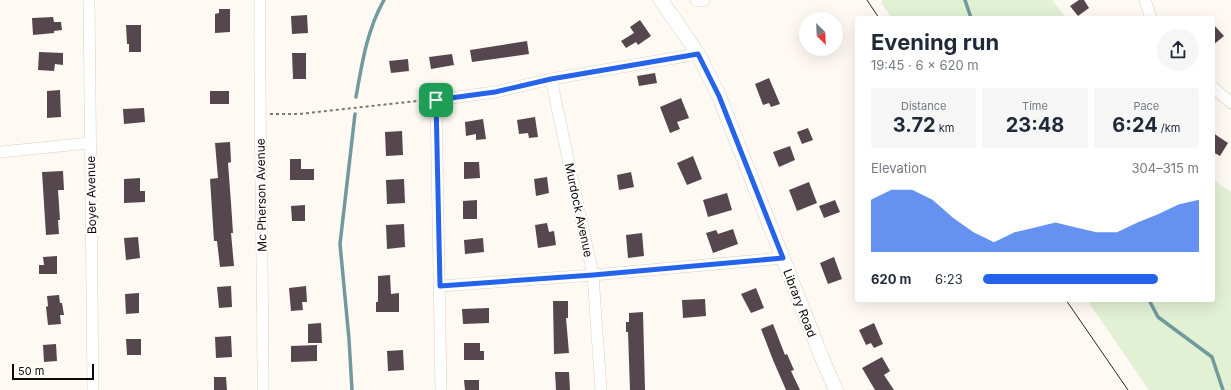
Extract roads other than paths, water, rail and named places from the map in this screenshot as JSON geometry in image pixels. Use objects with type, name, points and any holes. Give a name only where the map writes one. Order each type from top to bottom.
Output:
[{"type":"main road","name":"Library Road","points":[[661,0],[698,54],[719,96],[836,390]]},
{"type":"street","name":"Boyer Avenue","points":[[89,0],[93,390]]},
{"type":"street","name":"Mc Pherson Avenue","points":[[260,0],[259,114],[263,390]]},
{"type":"street","points":[[696,0],[704,0]]},
{"type":"street","points":[[1145,0],[1149,16]]},
{"type":"street","points":[[441,390],[436,100],[495,92],[551,79],[698,54]]},
{"type":"street","name":"Murdock Avenue","points":[[551,79],[593,275],[601,390]]},
{"type":"street","points":[[1215,89],[1231,103]]},
{"type":"street","points":[[0,152],[90,143]]},
{"type":"street","points":[[440,286],[593,275],[783,258]]},
{"type":"waterway","points":[[356,97],[369,35],[384,0]]},
{"type":"waterway","points":[[965,0],[970,16]]},
{"type":"waterway","points":[[352,390],[340,244],[355,114]]},
{"type":"waterway","points":[[1150,302],[1158,317],[1212,357],[1223,390]]},
{"type":"tram line","points":[[867,0],[878,16]]},
{"type":"tram line","points":[[1067,302],[1128,390]]}]
